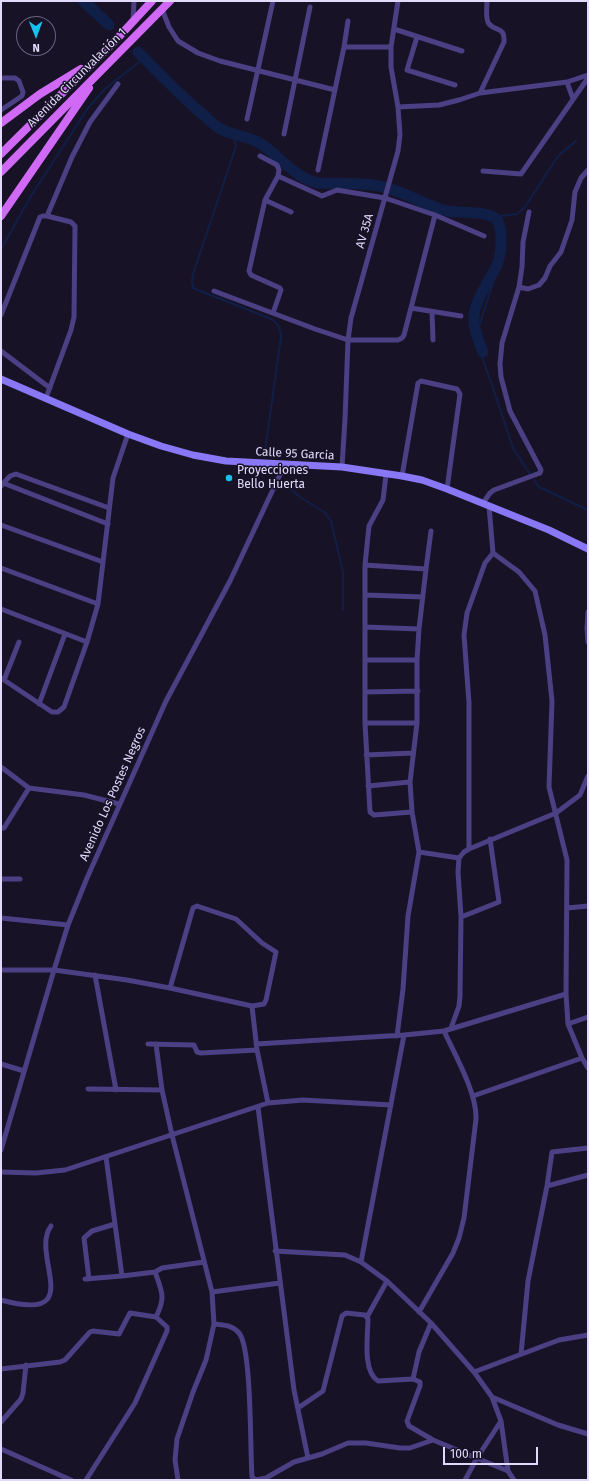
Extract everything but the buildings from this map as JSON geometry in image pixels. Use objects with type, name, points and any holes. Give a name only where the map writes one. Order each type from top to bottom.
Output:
[{"type":"main road","name":"Avenida Circunvalación 1","points":[[1,154],[152,1]]},
{"type":"main road","name":"Avenida Circunvalación 1","points":[[1,172],[170,1]]},
{"type":"main road","points":[[1,123],[40,94],[92,62]]},
{"type":"main road","points":[[1,216],[101,71]]},
{"type":"street","points":[[132,22],[134,1]]},
{"type":"street","points":[[247,119],[273,1]]},
{"type":"street","name":"AV 35A","points":[[342,468],[350,318],[386,195],[398,151],[400,135],[398,107],[391,67],[391,47],[398,1]]},
{"type":"street","points":[[480,93],[504,42],[504,37],[500,30],[489,24],[487,1]]},
{"type":"street","points":[[284,134],[310,7]]},
{"type":"street","points":[[162,10],[168,27],[178,41],[198,53],[220,61],[335,90]]},
{"type":"street","points":[[318,170],[344,47],[348,21]]},
{"type":"street","points":[[394,29],[462,51]]},
{"type":"street","points":[[417,37],[407,70],[455,85]]},
{"type":"street","points":[[344,47],[391,47]]},
{"type":"street","points":[[398,107],[439,105],[480,93],[567,82],[588,75]]},
{"type":"street","points":[[1,78],[15,78],[19,81],[23,92],[22,96],[1,110]]},
{"type":"street","points":[[483,171],[521,174],[588,78]]},
{"type":"street","points":[[567,82],[573,99]]},
{"type":"street","points":[[47,216],[72,157],[90,122],[118,84]]},
{"type":"street","points":[[260,156],[279,167],[278,176],[265,200],[249,271],[251,275],[280,288],[281,290],[273,313]]},
{"type":"street","points":[[519,287],[528,289],[539,286],[545,278],[550,266],[559,256],[566,241],[572,220],[574,198],[577,187],[588,170]]},
{"type":"street","points":[[278,176],[322,196],[337,190],[386,195],[484,236]]},
{"type":"street","points":[[265,200],[291,212]]},
{"type":"street","points":[[529,212],[523,242],[522,267],[519,287],[502,343],[500,371],[510,411],[541,470],[540,473],[494,490],[490,493],[486,505],[493,552],[519,572],[535,591],[545,635],[552,701],[549,787],[567,860],[566,994],[568,1024],[582,1058],[588,1068]]},
{"type":"street","points":[[214,291],[348,340],[398,340],[402,338],[411,308],[435,215]]},
{"type":"street","points":[[1,315],[40,217],[47,216],[71,222],[75,226],[74,317],[71,330],[46,398]]},
{"type":"street","points":[[411,308],[461,316]]},
{"type":"street","points":[[432,312],[433,340]]},
{"type":"street","points":[[1,351],[50,388]]},
{"type":"street","name":"Calle 95 Garcia","points":[[1,379],[128,434],[161,446],[193,455],[226,460],[342,468],[422,480],[549,530],[588,550]]},
{"type":"street","points":[[402,476],[418,382],[421,381],[457,389],[460,394],[447,489]]},
{"type":"street","points":[[19,642],[2,679],[52,712],[58,712],[64,707],[87,642],[98,604],[109,508],[116,468],[128,434]]},
{"type":"street","name":"Avenido Los Postes Negros","points":[[1,1150],[3,1136],[68,925],[119,804],[166,701],[230,581],[286,464]]},
{"type":"street","points":[[108,524],[2,484],[10,476],[16,474],[109,508]]},
{"type":"street","points":[[386,475],[383,500],[369,526],[365,565],[365,723],[370,812],[371,814],[412,812]]},
{"type":"street","points":[[1,525],[104,562]]},
{"type":"street","points":[[397,1036],[403,989],[408,916],[419,852],[412,812],[410,782],[417,723],[417,660],[419,629],[431,531]]},
{"type":"street","points":[[468,849],[469,704],[465,629],[467,613],[485,563],[493,552]]},
{"type":"street","points":[[365,565],[426,569]]},
{"type":"street","points":[[1,568],[98,604]]},
{"type":"street","points":[[365,595],[423,597]]},
{"type":"street","points":[[1,609],[87,642]]},
{"type":"street","points":[[588,612],[588,642]]},
{"type":"street","points":[[365,627],[419,629]]},
{"type":"street","points":[[39,704],[65,634]]},
{"type":"street","points":[[366,660],[417,660]]},
{"type":"street","points":[[366,692],[418,691]]},
{"type":"street","points":[[365,723],[417,723]]},
{"type":"street","points":[[366,755],[413,753]]},
{"type":"street","points":[[1,767],[29,788],[49,792],[84,795],[119,804]]},
{"type":"street","points":[[451,1028],[459,1006],[460,996],[461,916],[458,872],[459,858],[468,849],[556,813],[580,795],[588,776]]},
{"type":"street","points":[[368,786],[410,782]]},
{"type":"street","points":[[1,828],[4,828],[29,788]]},
{"type":"street","points":[[461,916],[499,902],[490,839]]},
{"type":"street","points":[[419,852],[459,858]]},
{"type":"street","points":[[1,879],[20,880]]},
{"type":"street","points":[[1,970],[54,970],[95,975],[170,988],[252,1006],[264,1004],[266,1000],[276,952],[262,943],[236,919],[197,906],[193,908],[170,988]]},
{"type":"street","points":[[567,908],[588,906]]},
{"type":"street","points":[[1,918],[68,925]]},
{"type":"street","points":[[95,975],[116,1090]]},
{"type":"street","points":[[256,1044],[397,1036],[444,1031],[566,994]]},
{"type":"street","points":[[252,1006],[256,1044],[268,1103]]},
{"type":"street","points":[[568,1024],[588,1017]]},
{"type":"street","points":[[419,1312],[453,1253],[459,1238],[464,1218],[476,1119],[473,1096],[444,1031]]},
{"type":"street","points":[[361,1262],[404,1035]]},
{"type":"street","points":[[148,1044],[194,1045],[197,1052],[201,1053],[257,1050]]},
{"type":"street","points":[[156,1044],[162,1090],[172,1135],[212,1292],[214,1324],[206,1360],[177,1439],[175,1460],[178,1480]]},
{"type":"street","points":[[473,1096],[582,1058]]},
{"type":"street","points":[[1,1064],[24,1071]]},
{"type":"street","points":[[88,1089],[162,1090]]},
{"type":"street","points":[[1,1172],[36,1173],[66,1170],[268,1103],[302,1100],[391,1105]]},
{"type":"street","points":[[258,1107],[275,1251],[294,1390],[308,1458]]},
{"type":"street","points":[[521,1354],[528,1281],[547,1186],[552,1152],[588,1148]]},
{"type":"street","points":[[106,1157],[122,1276]]},
{"type":"street","points":[[547,1186],[588,1175]]},
{"type":"street","points":[[115,1224],[92,1231],[84,1238],[87,1278],[155,1272],[162,1268],[204,1262]]},
{"type":"street","points":[[1,1300],[20,1305],[32,1305],[42,1303],[48,1298],[51,1281],[46,1240],[51,1226]]},
{"type":"street","points":[[275,1251],[345,1256],[361,1262],[387,1282],[431,1323],[474,1372],[492,1397],[501,1421],[508,1471],[514,1480]]},
{"type":"street","points":[[155,1272],[161,1290],[162,1304],[156,1317]]},
{"type":"street","points":[[387,1282],[367,1317],[368,1324],[366,1350],[372,1375],[378,1381],[413,1379],[420,1382],[420,1386],[407,1421],[409,1426],[433,1440],[508,1471]]},
{"type":"street","points":[[212,1292],[280,1283]]},
{"type":"street","points":[[1,1369],[60,1362],[65,1360],[91,1331],[119,1334],[130,1313],[156,1317],[166,1327],[167,1331],[134,1402],[86,1480]]},
{"type":"street","points":[[298,1408],[323,1391],[342,1316],[346,1313],[365,1315],[367,1317]]},
{"type":"street","points":[[413,1379],[419,1352],[431,1323]]},
{"type":"street","points":[[214,1324],[229,1325],[240,1334],[247,1355],[250,1455],[252,1477],[256,1480],[266,1478],[294,1462],[322,1454],[348,1443],[366,1443],[410,1448],[433,1440]]},
{"type":"street","points":[[474,1372],[559,1340],[588,1335]]},
{"type":"street","points":[[1,1422],[21,1398],[23,1393],[26,1366]]},
{"type":"street","points":[[492,1397],[558,1425],[588,1434]]},
{"type":"street","points":[[465,1480],[477,1458],[501,1421]]},
{"type":"street","points":[[1,1449],[71,1480]]},
{"type":"waterway","points":[[83,1],[109,25]]},
{"type":"waterway","points":[[91,1],[112,22]]},
{"type":"waterway","points":[[140,50],[165,79],[217,124],[233,135],[264,142],[273,148],[287,167],[298,177],[315,181],[380,183],[436,207],[458,213],[480,212],[494,217],[517,214],[525,207],[558,156],[576,141]]},
{"type":"waterway","points":[[138,52],[215,125],[231,133],[256,141],[268,149],[294,172],[309,180],[318,183],[379,186],[388,188],[447,211],[479,213],[495,218],[498,221],[501,232],[499,258],[496,267],[478,301],[474,316],[475,331],[483,352]]},
{"type":"waterway","points":[[1,249],[31,196],[88,108],[106,88],[147,56]]},
{"type":"waterway","points":[[233,135],[236,146],[193,274],[192,282],[193,288],[271,319],[279,326],[281,337],[265,451]]},
{"type":"waterway","points":[[494,217],[499,225],[503,240],[500,261],[475,339],[513,448],[530,474]]},
{"type":"waterway","points":[[534,480],[539,487],[588,510]]},
{"type":"waterway","points":[[286,485],[300,497],[324,512],[331,521],[343,572],[343,610]]},
{"type":"place","name":"Proyecciones Bello Huerta","points":[[229,478]]}]
